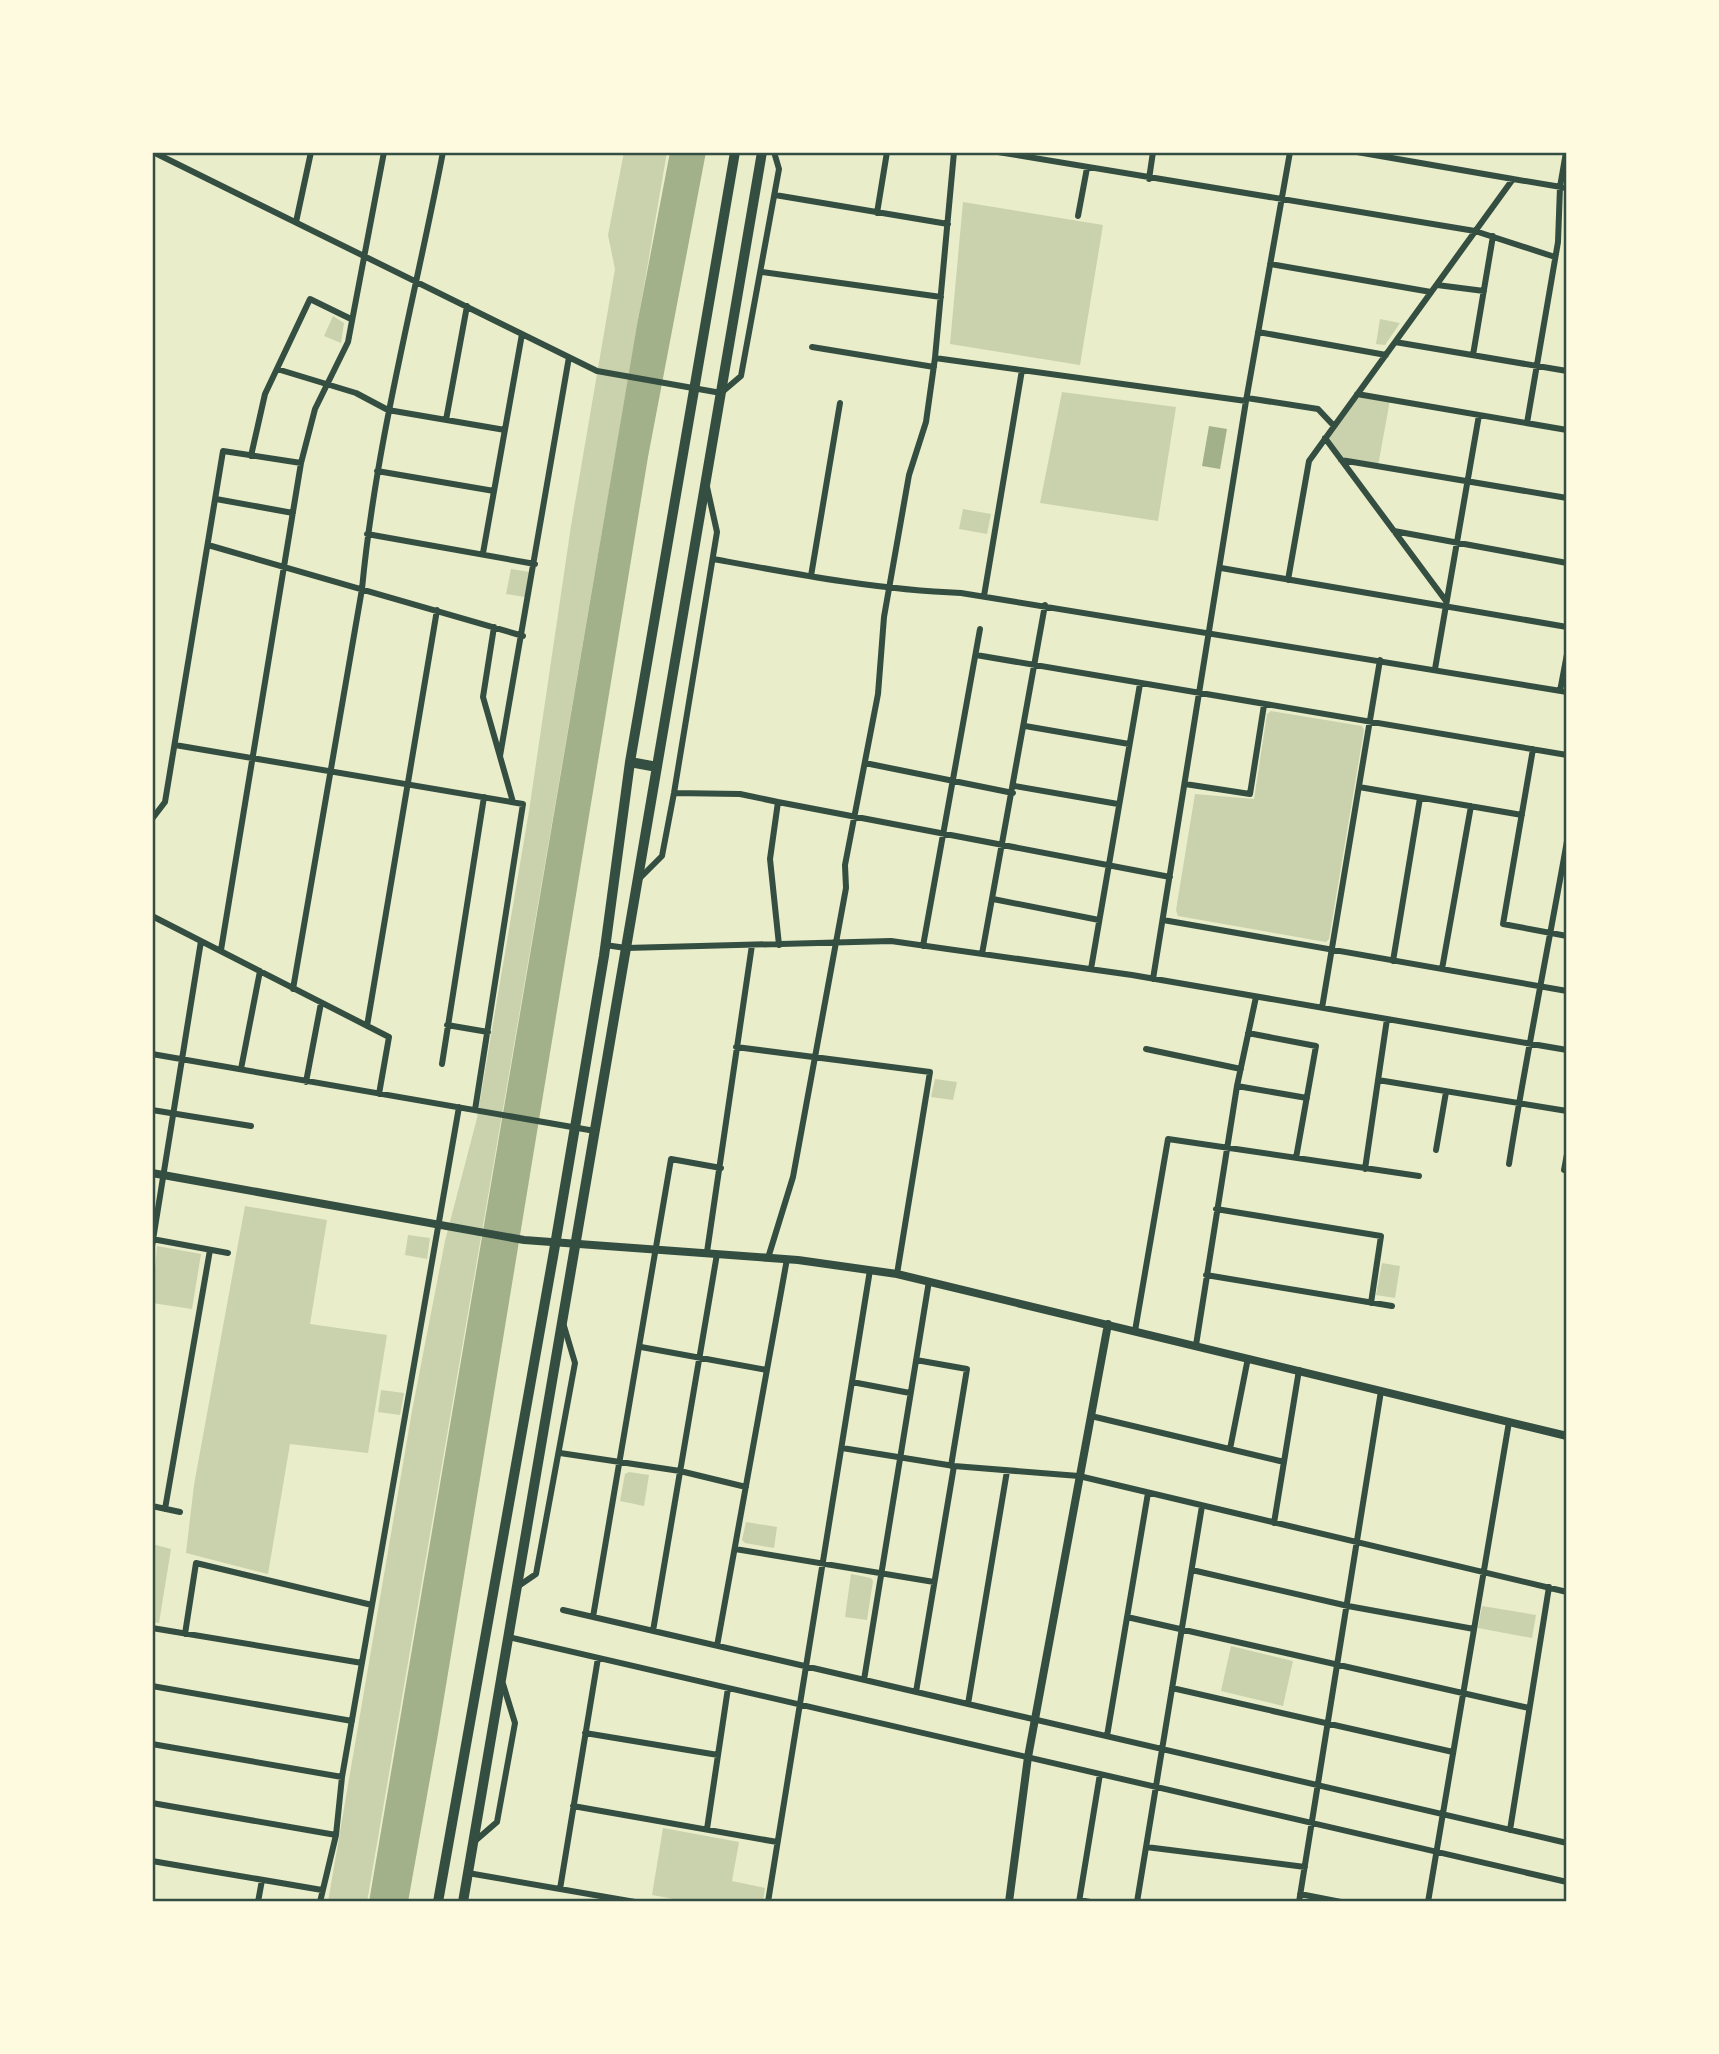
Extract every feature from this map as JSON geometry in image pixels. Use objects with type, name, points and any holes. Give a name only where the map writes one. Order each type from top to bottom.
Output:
[{"type":"highway","points":[[438,1902],[555,1242],[605,945],[630,762],[735,152]]},
{"type":"highway","points":[[463,1902],[762,152]]},
{"type":"highway","points":[[630,762],[657,767]]},
{"type":"street","points":[[153,152],[418,280],[569,357],[612,374],[721,393],[741,376],[779,169],[774,152]]},
{"type":"street","points":[[296,222],[311,152]]},
{"type":"street","points":[[221,950],[301,463],[315,409],[348,342],[384,152]]},
{"type":"street","points":[[293,989],[362,589],[377,471],[443,152]]},
{"type":"street","points":[[877,213],[887,152]]},
{"type":"street","points":[[768,1258],[793,1177],[835,943],[854,816],[878,694],[890,586],[909,475],[926,422],[935,358],[954,152]]},
{"type":"street","points":[[998,152],[1475,231],[1555,257]]},
{"type":"street","points":[[1149,179],[1153,152]]},
{"type":"street","points":[[1153,979],[1201,694],[1246,400],[1290,152]]},
{"type":"street","points":[[1359,152],[1563,187]]},
{"type":"street","points":[[1527,423],[1555,257],[1566,152]]},
{"type":"street","points":[[1078,216],[1087,168]]},
{"type":"street","points":[[1288,580],[1308,461],[1513,179]]},
{"type":"street","points":[[775,195],[948,224]]},
{"type":"street","points":[[1473,355],[1493,236]]},
{"type":"street","points":[[1270,264],[1431,292]]},
{"type":"street","points":[[762,272],[941,297]]},
{"type":"street","points":[[1437,285],[1484,291]]},
{"type":"street","points":[[251,456],[265,394],[310,299],[351,319]]},
{"type":"street","points":[[446,420],[467,306]]},
{"type":"street","points":[[1258,332],[1386,355]]},
{"type":"street","points":[[483,553],[522,334]]},
{"type":"street","points":[[1395,342],[1567,371]]},
{"type":"street","points":[[812,347],[934,367]]},
{"type":"street","points":[[500,757],[569,357]]},
{"type":"street","points":[[935,358],[1318,409],[1334,426]]},
{"type":"street","points":[[276,369],[356,393],[388,410],[505,430]]},
{"type":"street","points":[[984,596],[1022,370]]},
{"type":"street","points":[[1357,394],[1567,430]]},
{"type":"street","points":[[811,576],[840,404]]},
{"type":"street","points":[[1435,669],[1479,415]]},
{"type":"street","points":[[1325,438],[1446,604]]},
{"type":"street","points":[[152,819],[165,802],[223,452],[301,463]]},
{"type":"street","points":[[1341,460],[1566,496]]},
{"type":"street","points":[[377,471],[494,491]]},
{"type":"street","points":[[638,879],[662,856],[674,793],[717,532],[706,482]]},
{"type":"street","points":[[216,499],[293,513]]},
{"type":"street","points":[[1394,531],[1567,563]]},
{"type":"street","points":[[367,534],[535,564]]},
{"type":"street","points":[[208,545],[523,636]]},
{"type":"street","points":[[713,559],[811,576],[984,596],[1211,631],[1564,691],[1567,654]]},
{"type":"street","points":[[1221,568],[1446,604],[1567,627]]},
{"type":"street","points":[[982,954],[1014,790],[1045,606]]},
{"type":"street","points":[[367,1026],[437,610]]},
{"type":"street","points":[[494,627],[483,697],[513,802]]},
{"type":"street","points":[[923,946],[980,629]]},
{"type":"street","points":[[976,655],[1567,755]]},
{"type":"street","points":[[1322,1008],[1380,660]]},
{"type":"street","points":[[1091,969],[1140,684]]},
{"type":"street","points":[[1185,784],[1250,794],[1264,705]]},
{"type":"street","points":[[1025,726],[1129,744]]},
{"type":"street","points":[[175,745],[523,804],[475,1111]]},
{"type":"street","points":[[1533,750],[1503,924],[1567,936]]},
{"type":"street","points":[[864,764],[953,781],[1118,804]]},
{"type":"street","points":[[1359,787],[1522,815]]},
{"type":"street","points":[[674,793],[740,794],[1170,877]]},
{"type":"street","points":[[442,1063],[484,797]]},
{"type":"street","points":[[1393,961],[1420,798]]},
{"type":"street","points":[[778,802],[770,859],[779,945]]},
{"type":"street","points":[[1442,969],[1471,806]]},
{"type":"street","points":[[1509,1164],[1527,1044],[1541,986],[1567,841]]},
{"type":"street","points":[[993,899],[1099,920]]},
{"type":"street","points":[[152,916],[389,1037],[379,1094]]},
{"type":"street","points":[[1163,920],[1567,991]]},
{"type":"street","points":[[201,941],[153,1241],[228,1253]]},
{"type":"street","points":[[605,945],[626,948],[891,941],[1091,969],[1567,1050]]},
{"type":"street","points":[[707,1252],[752,945]]},
{"type":"street","points":[[241,1069],[260,971]]},
{"type":"street","points":[[1196,1345],[1237,1086],[1256,997]]},
{"type":"street","points":[[306,1082],[321,1003]]},
{"type":"street","points":[[1365,1168],[1387,1019]]},
{"type":"street","points":[[447,1025],[488,1032]]},
{"type":"street","points":[[1248,1033],[1316,1046],[1296,1158]]},
{"type":"street","points":[[736,1047],[930,1072],[897,1274]]},
{"type":"street","points":[[1146,1049],[1241,1069]]},
{"type":"street","points":[[152,1054],[595,1131]]},
{"type":"street","points":[[1378,1080],[1567,1111]]},
{"type":"street","points":[[1237,1086],[1307,1098]]},
{"type":"street","points":[[1436,1150],[1446,1092]]},
{"type":"street","points":[[320,1902],[336,1835],[342,1777],[459,1107]]},
{"type":"street","points":[[152,1110],[251,1126]]},
{"type":"street","points":[[1135,1331],[1168,1139],[1419,1176]]},
{"type":"street","points":[[1564,1170],[1567,1154]]},
{"type":"street","points":[[593,1617],[671,1159],[721,1168]]},
{"type":"street","points":[[152,1173],[524,1240],[787,1259],[897,1274],[1567,1436]]},
{"type":"street","points":[[1216,1209],[1381,1236],[1371,1303]]},
{"type":"street","points":[[165,1509],[210,1250]]},
{"type":"street","points":[[653,1631],[717,1254]]},
{"type":"street","points":[[717,1646],[787,1259]]},
{"type":"street","points":[[768,1902],[870,1270]]},
{"type":"street","points":[[1206,1275],[1392,1306]]},
{"type":"street","points":[[864,1680],[929,1281]]},
{"type":"street","points":[[517,1588],[536,1574],[560,1453],[575,1363],[562,1321]]},
{"type":"street","points":[[1009,1902],[1028,1757],[1108,1324]]},
{"type":"street","points":[[640,1347],[767,1370]]},
{"type":"street","points":[[1230,1448],[1248,1358]]},
{"type":"street","points":[[916,1360],[967,1369],[916,1692]]},
{"type":"street","points":[[1274,1522],[1299,1370]]},
{"type":"street","points":[[852,1382],[910,1392]]},
{"type":"street","points":[[1341,1902],[1299,1898],[1381,1391]]},
{"type":"street","points":[[1091,1416],[1284,1462]]},
{"type":"street","points":[[1428,1902],[1508,1422]]},
{"type":"street","points":[[842,1448],[952,1466],[1079,1476],[1567,1591]]},
{"type":"street","points":[[560,1453],[680,1471],[746,1487]]},
{"type":"street","points":[[968,1704],[1007,1471]]},
{"type":"street","points":[[1107,1736],[1148,1493]]},
{"type":"street","points":[[152,1506],[180,1512]]},
{"type":"street","points":[[1137,1902],[1202,1506]]},
{"type":"street","points":[[735,1549],[934,1582]]},
{"type":"street","points":[[185,1634],[196,1563],[372,1605]]},
{"type":"street","points":[[1192,1570],[1348,1606],[1474,1629]]},
{"type":"street","points":[[1510,1830],[1549,1587]]},
{"type":"street","points":[[563,1610],[1567,1843]]},
{"type":"street","points":[[1127,1617],[1529,1708]]},
{"type":"street","points":[[152,1628],[362,1664]]},
{"type":"street","points":[[508,1637],[1567,1882]]},
{"type":"street","points":[[559,1889],[598,1658]]},
{"type":"street","points":[[473,1843],[498,1822],[513,1735],[515,1723],[501,1679]]},
{"type":"street","points":[[152,1686],[352,1720]]},
{"type":"street","points":[[707,1829],[728,1688]]},
{"type":"street","points":[[1172,1688],[1453,1752]]},
{"type":"street","points":[[585,1733],[718,1755]]},
{"type":"street","points":[[152,1744],[342,1777]]},
{"type":"street","points":[[1090,1902],[1079,1901],[1100,1774]]},
{"type":"street","points":[[152,1802],[336,1835]]},
{"type":"street","points":[[573,1806],[777,1842]]},
{"type":"street","points":[[1146,1847],[1305,1867]]},
{"type":"street","points":[[152,1861],[322,1890]]},
{"type":"street","points":[[468,1873],[635,1902]]},
{"type":"street","points":[[258,1902],[262,1880]]},
{"type":"shaded area","points":[[624,152],[667,152],[367,1902],[328,1902],[412,1411],[445,1241],[477,1118],[529,811],[571,526],[615,269],[608,235]]},
{"type":"shaded area","points":[[670,152],[706,152],[648,457],[438,1734],[408,1902],[369,1902],[637,325]]},
{"type":"shaded area","points":[[963,202],[1103,225],[1080,365],[950,344]]},
{"type":"shaded area","points":[[333,316],[344,323],[341,343],[324,336]]},
{"type":"shaded area","points":[[1380,319],[1400,323],[1385,345],[1376,344]]},
{"type":"shaded area","points":[[1062,392],[1176,407],[1158,521],[1040,503]]},
{"type":"shaded area","points":[[1357,394],[1390,400],[1378,466],[1341,460],[1325,438]]},
{"type":"shaded area","points":[[1209,426],[1227,429],[1220,469],[1202,466]]},
{"type":"shaded area","points":[[963,509],[991,514],[987,534],[959,529]]},
{"type":"shaded area","points":[[511,569],[530,572],[525,597],[506,594]]},
{"type":"shaded area","points":[[1271,711],[1362,726],[1364,730],[1329,939],[1326,942],[1178,916],[1176,910],[1195,794],[1254,799],[1267,714]]},
{"type":"shaded area","points":[[935,1079],[957,1082],[953,1100],[931,1097]]},
{"type":"shaded area","points":[[245,1206],[327,1220],[310,1324],[387,1335],[368,1453],[290,1444],[268,1574],[186,1553],[194,1485]]},
{"type":"shaded area","points":[[408,1235],[430,1238],[427,1259],[405,1255]]},
{"type":"shaded area","points":[[157,1246],[201,1254],[192,1309],[152,1303]]},
{"type":"shaded area","points":[[1382,1263],[1400,1266],[1395,1298],[1376,1295]]},
{"type":"shaded area","points":[[381,1390],[404,1393],[400,1415],[378,1412]]},
{"type":"shaded area","points":[[629,1472],[649,1475],[644,1506],[620,1501],[625,1474]]},
{"type":"shaded area","points":[[746,1522],[777,1527],[774,1548],[745,1543],[742,1540]]},
{"type":"shaded area","points":[[152,1544],[171,1549],[159,1623],[152,1622]]},
{"type":"shaded area","points":[[851,1574],[871,1578],[873,1581],[867,1620],[845,1617]]},
{"type":"shaded area","points":[[1482,1606],[1536,1615],[1532,1638],[1478,1628]]},
{"type":"shaded area","points":[[1231,1646],[1293,1661],[1283,1706],[1221,1691]]},
{"type":"shaded area","points":[[663,1828],[739,1842],[732,1881],[765,1888],[763,1902],[691,1902],[652,1895]]}]
